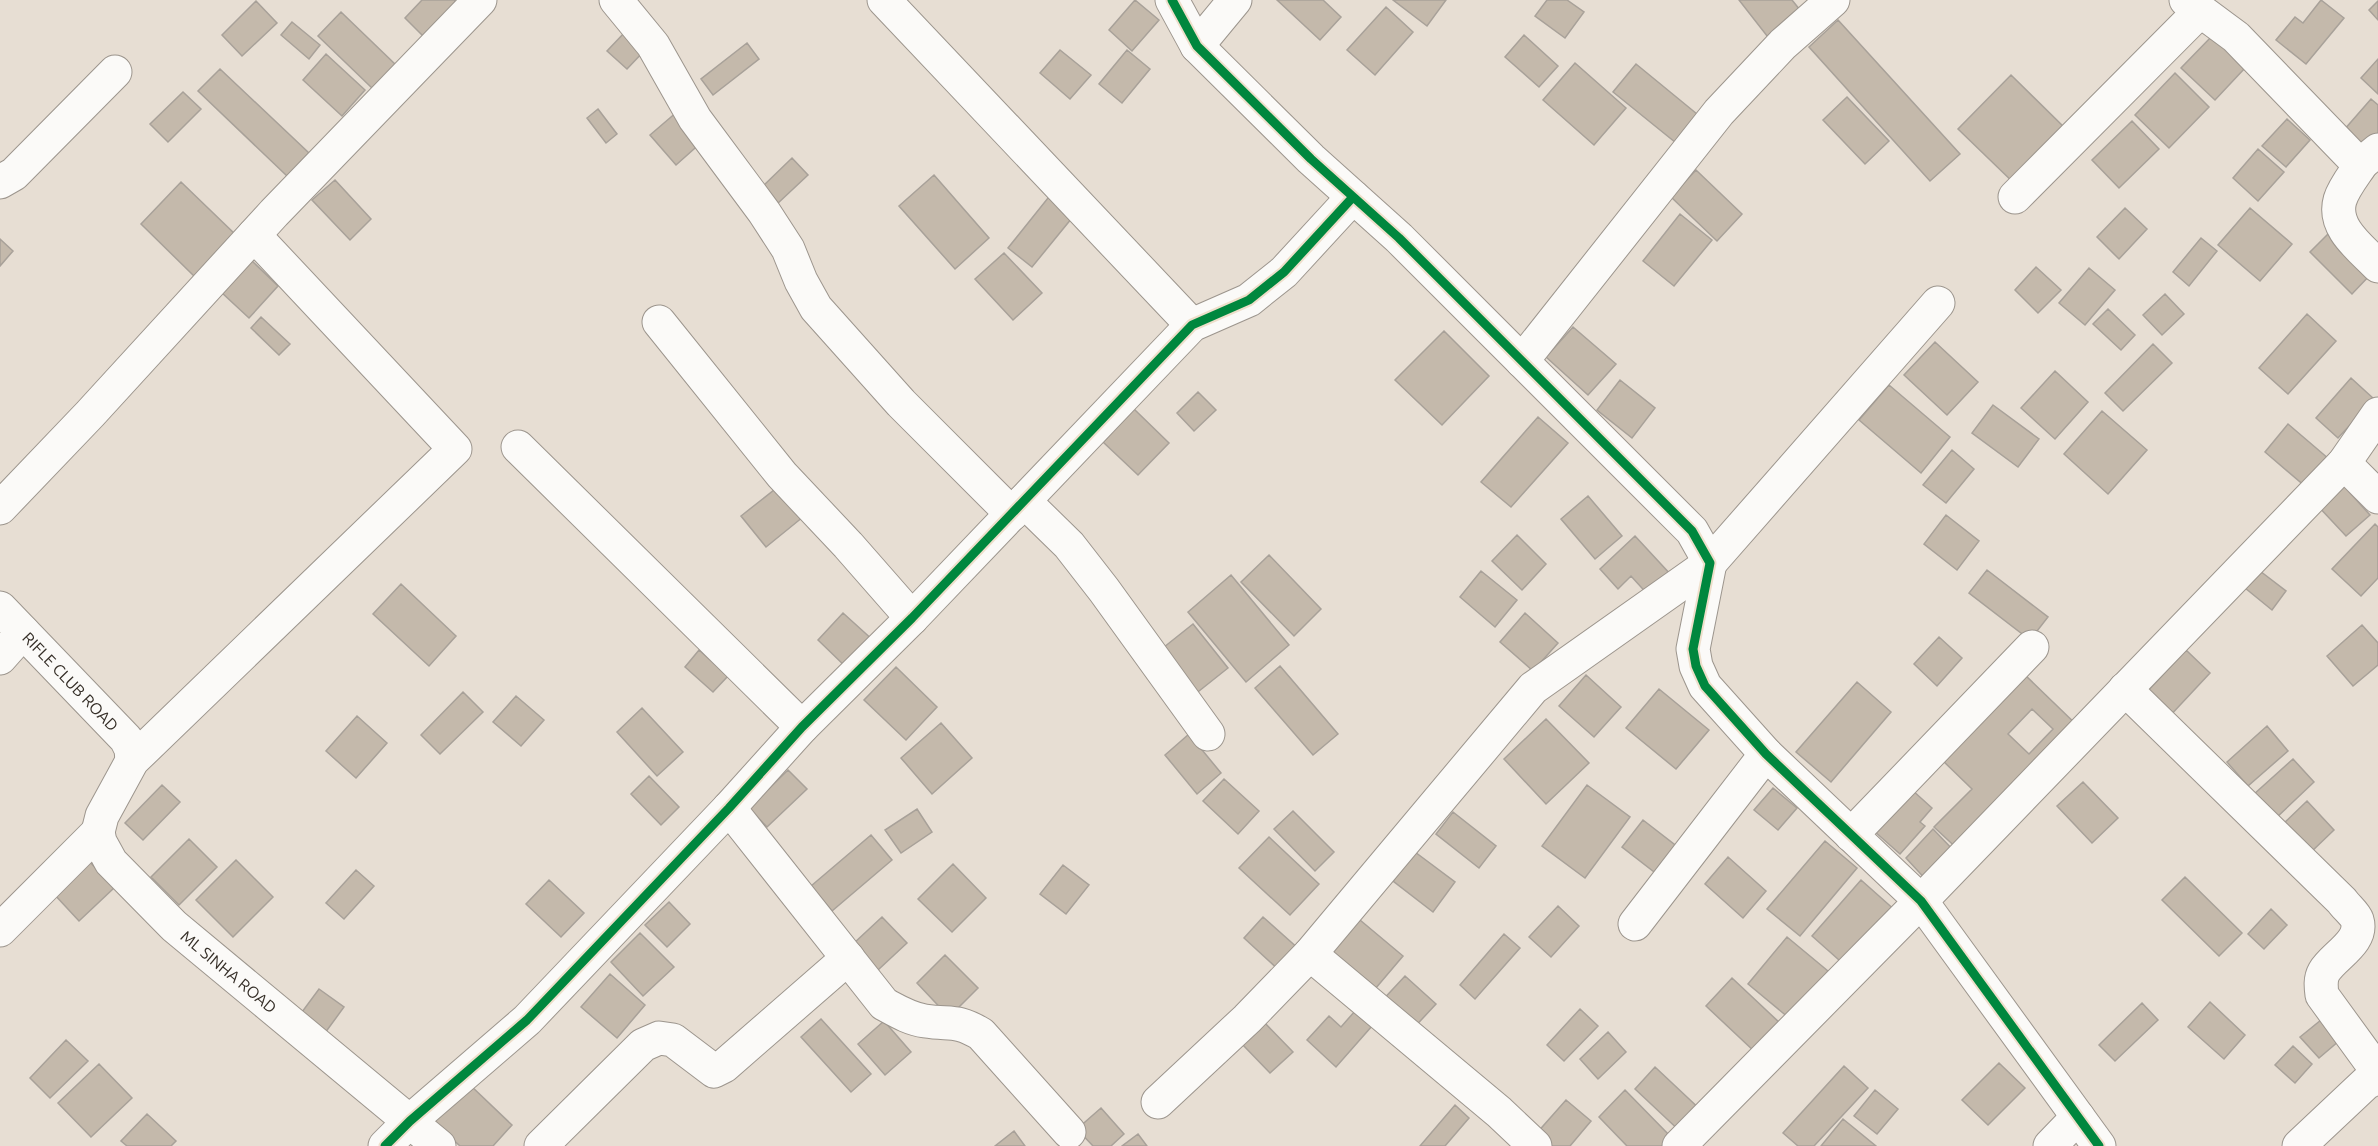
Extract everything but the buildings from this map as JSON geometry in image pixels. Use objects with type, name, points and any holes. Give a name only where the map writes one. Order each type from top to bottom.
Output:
[{"type":"street","points":[[0,508],[90,414],[254,235],[480,0]]},
{"type":"street","points":[[616,0],[653,45],[695,119],[764,212],[788,249],[801,282],[816,308],[901,403],[1018,507],[1069,545],[1208,734]]},
{"type":"street","points":[[884,0],[1192,325]]},
{"type":"street","points":[[1172,0],[1197,46],[1311,159],[1399,238],[1692,531],[1710,563],[1695,628],[1693,649],[1695,666],[1705,686],[1766,754],[1921,901],[2099,1146]]},
{"type":"street","points":[[1197,46],[1235,0]]},
{"type":"street","points":[[1522,361],[1719,112],[1783,44],[1833,0]]},
{"type":"street","points":[[2015,197],[2193,6],[2236,37],[2352,157],[2370,156]]},
{"type":"street","points":[[0,182],[14,174],[116,72]]},
{"type":"street","points":[[2370,156],[2341,199],[2339,212],[2341,225],[2378,266]]},
{"type":"street","points":[[386,1146],[410,1121],[527,1020],[729,808],[802,727],[912,618],[1192,325],[1249,300],[1284,272],[1353,196]]},
{"type":"street","points":[[0,930],[99,832],[102,816],[132,761],[455,449],[254,235]]},
{"type":"street","points":[[1158,1102],[1247,1019],[1310,954],[1533,688],[1710,563],[1938,303]]},
{"type":"street","points":[[659,322],[782,475],[912,618]]},
{"type":"street","points":[[1679,1146],[1921,901],[2344,463],[2378,414]]},
{"type":"street","points":[[518,447],[802,727]]},
{"type":"street","points":[[2344,463],[2378,497]]},
{"type":"street","name":"RIFLE CLUB ROAD","points":[[0,608],[126,739],[131,749],[132,761]]},
{"type":"street","points":[[0,658],[23,632]]},
{"type":"street","points":[[1851,834],[2032,647]]},
{"type":"street","points":[[2126,689],[2342,901],[2357,921],[2356,932],[2351,943],[2324,972],[2321,985],[2322,995],[2378,1072]]},
{"type":"street","points":[[1635,924],[1766,754]]},
{"type":"street","points":[[729,808],[884,1004],[904,1015],[924,1021],[965,1024],[981,1034],[1069,1132]]},
{"type":"street","name":"ML SINHA ROAD","points":[[99,832],[100,842],[111,862],[174,926],[439,1146]]},
{"type":"street","points":[[1310,954],[1498,1112],[1535,1146]]},
{"type":"street","points":[[541,1146],[643,1045],[658,1038],[673,1040],[714,1071],[724,1066],[848,958]]},
{"type":"street","points":[[2299,1146],[2366,1083],[2378,1077]]},
{"type":"street","points":[[2050,1146],[2078,1117]]},
{"type":"cycle path","points":[[1172,0],[1197,46],[1311,159],[1399,238],[1692,531],[1710,563],[1693,649],[1696,666],[1705,686],[1766,754],[1921,901],[2099,1146]]},
{"type":"cycle path","points":[[385,1146],[410,1121],[527,1020],[729,808],[802,727],[912,618],[1192,325],[1249,300],[1284,272],[1353,197]]}]
